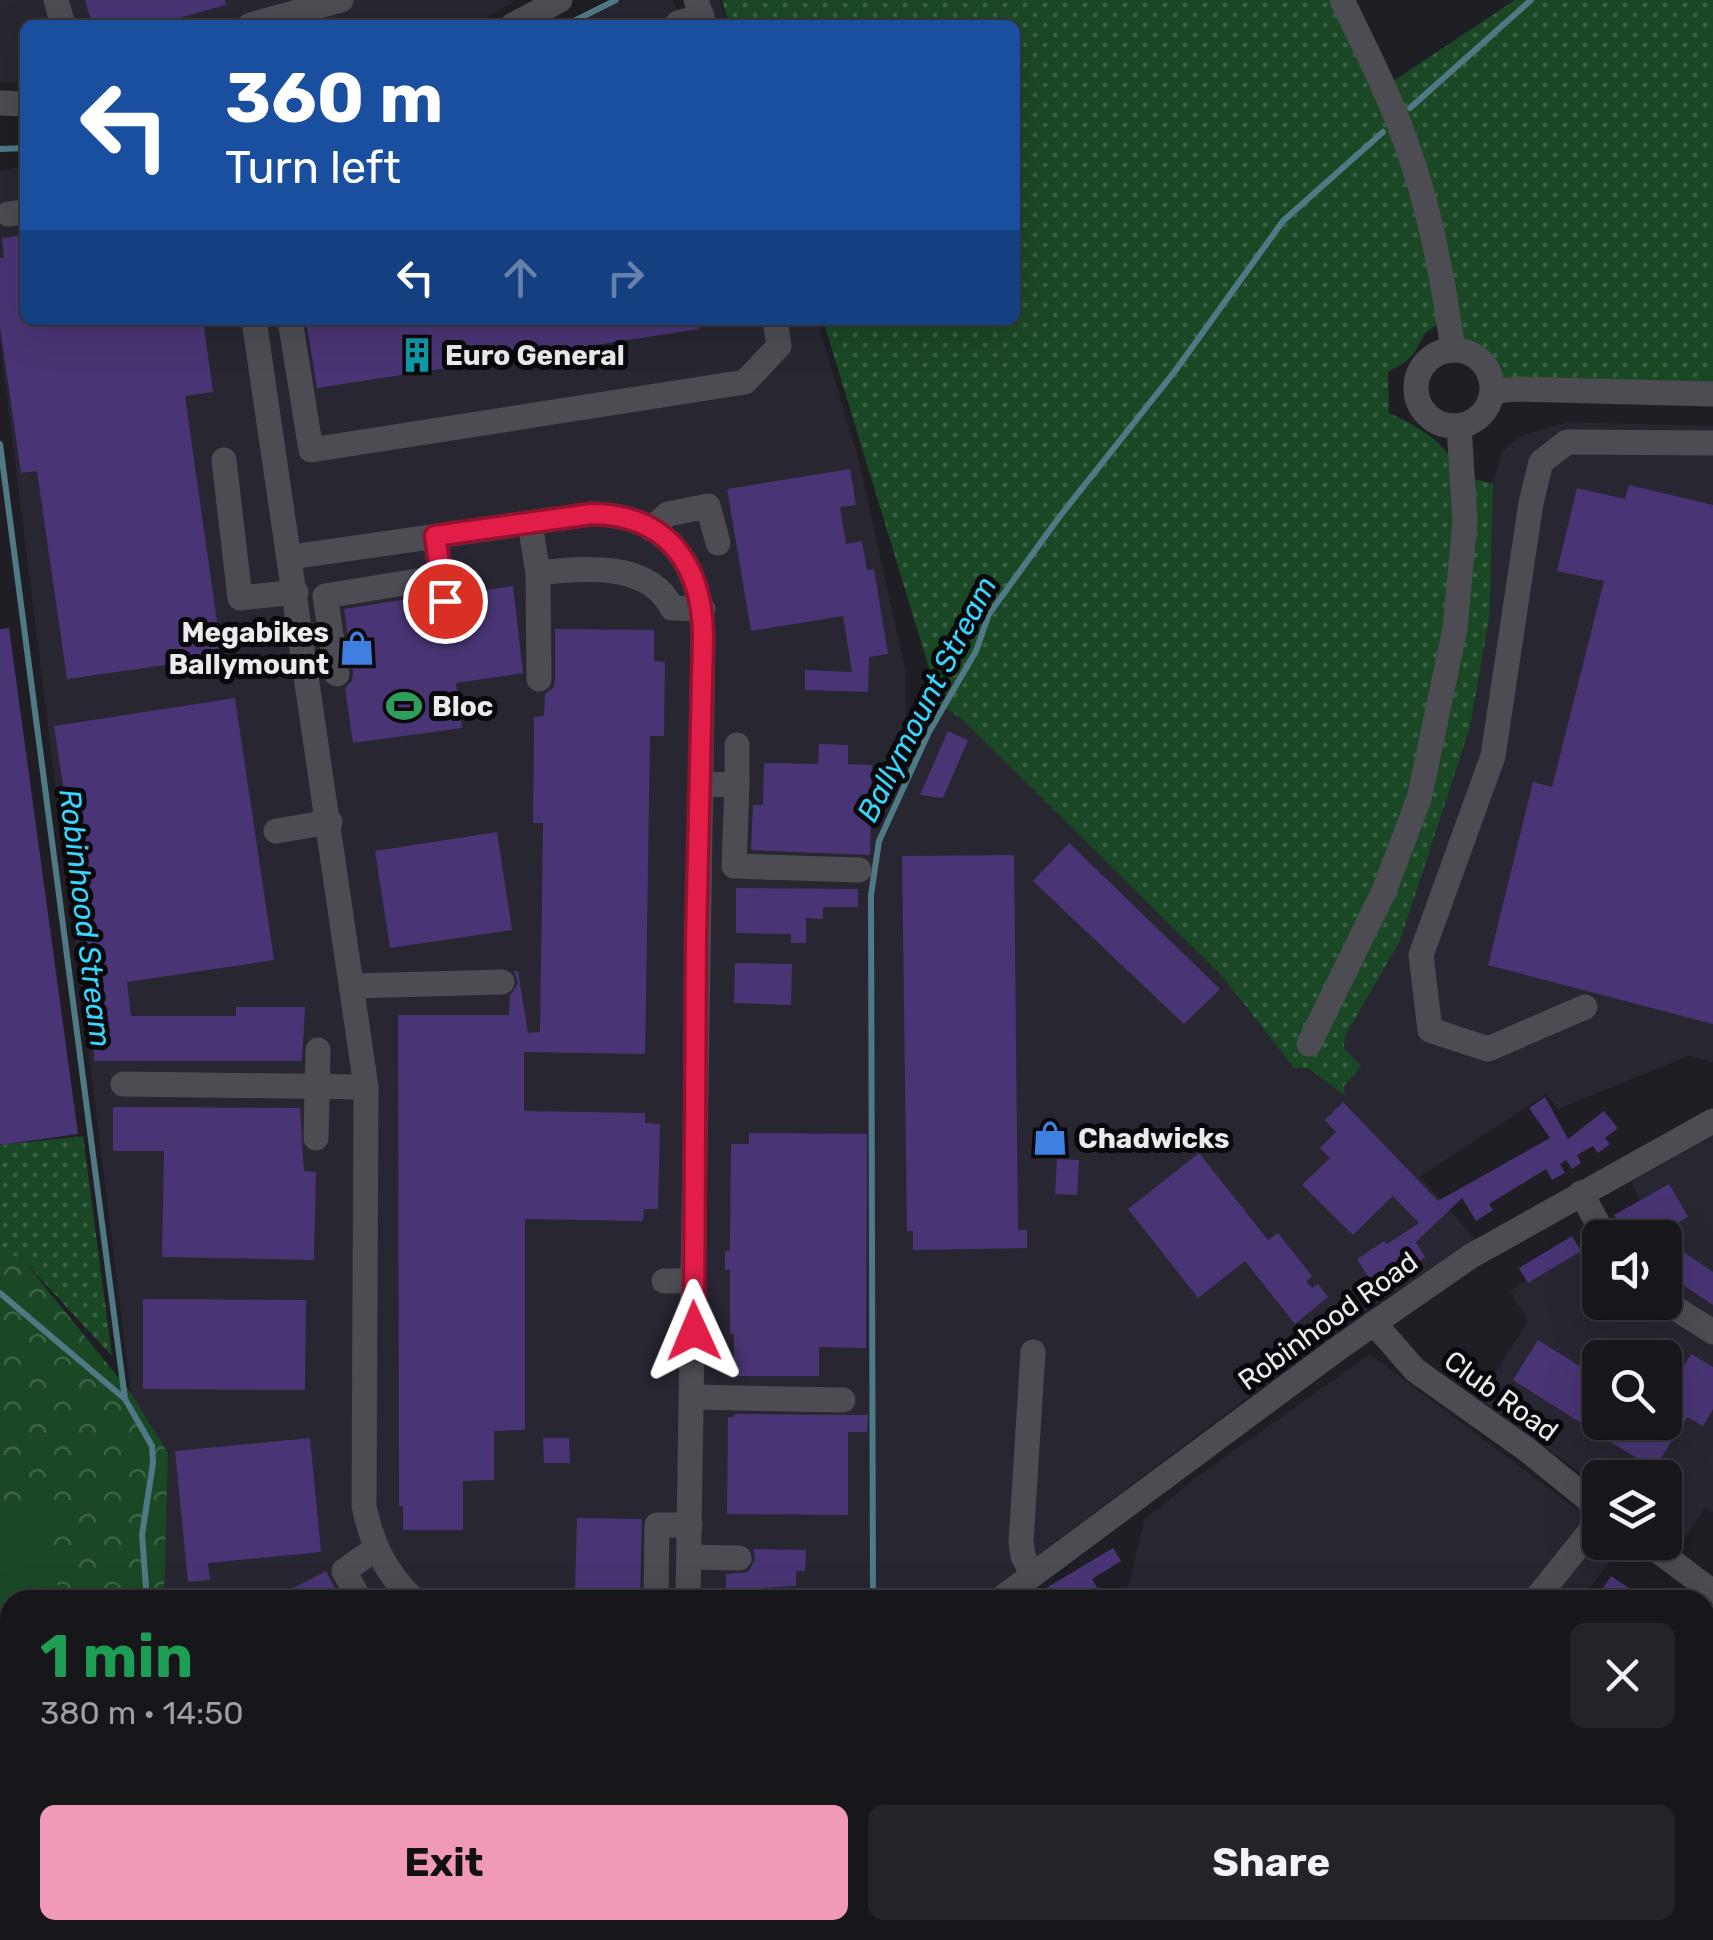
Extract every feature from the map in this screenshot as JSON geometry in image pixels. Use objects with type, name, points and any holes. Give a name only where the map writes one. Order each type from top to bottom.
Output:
[{"type":"street","points":[[268,20],[341,0]]},
{"type":"street","points":[[522,20],[560,0]]},
{"type":"street","points":[[1342,0],[1405,140],[1439,263],[1453,350]]},
{"type":"street","points":[[255,325],[366,1087],[362,1484],[376,1549],[391,1576],[404,1590]]},
{"type":"street","points":[[291,325],[311,450],[745,382],[779,346],[776,325]]},
{"type":"street","points":[[1453,350],[1478,358],[1492,379],[1493,392],[1482,415],[1459,426],[1446,426],[1426,415],[1416,388],[1426,362],[1453,350]]},
{"type":"street","points":[[1493,392],[1514,389],[1713,394]]},
{"type":"street","points":[[1310,1044],[1384,891],[1419,798],[1455,629],[1465,522],[1459,426]]},
{"type":"street","points":[[1585,1007],[1488,1049],[1430,1030],[1421,955],[1493,756],[1531,503],[1541,462],[1567,442],[1713,443]]},
{"type":"street","points":[[224,460],[240,598],[296,592]]},
{"type":"street","points":[[651,529],[668,514],[708,506],[718,544]]},
{"type":"street","points":[[291,557],[615,514],[651,529],[685,560],[699,589],[703,609],[688,1590]]},
{"type":"street","points":[[530,523],[538,573],[538,679]]},
{"type":"street","points":[[305,655],[335,662],[324,596],[443,589],[435,536]]},
{"type":"street","points":[[538,573],[568,569],[618,571],[645,579],[663,590],[672,608],[703,609]]},
{"type":"street","points":[[737,745],[734,866],[859,870]]},
{"type":"street","points":[[700,784],[736,785]]},
{"type":"street","points":[[276,831],[330,822]]},
{"type":"street","points":[[354,986],[502,982]]},
{"type":"street","points":[[316,1138],[318,1050]]},
{"type":"street","points":[[124,1084],[366,1087]]},
{"type":"street","name":"Robinhood Road","points":[[1012,1590],[1471,1256],[1713,1122]]},
{"type":"street","points":[[1582,1192],[1597,1220]]},
{"type":"street","points":[[664,1281],[693,1282]]},
{"type":"street","points":[[1682,1313],[1713,1332]]},
{"type":"street","name":"Club Road","points":[[1374,1324],[1416,1370],[1582,1494]]},
{"type":"street","points":[[1032,1574],[1022,1556],[1021,1542],[1033,1352]]},
{"type":"street","points":[[693,1398],[843,1400]]},
{"type":"street","points":[[656,1590],[657,1525],[690,1526]]},
{"type":"street","points":[[1543,1590],[1582,1541]]},
{"type":"street","points":[[354,1590],[344,1571],[376,1549]]},
{"type":"street","points":[[689,1557],[739,1558]]},
{"type":"street","points":[[1670,1560],[1710,1590]]},
{"type":"shaded area","points":[[0,0],[516,0],[483,20],[20,20],[20,84],[0,82]]},
{"type":"shaded area","points":[[623,0],[672,0],[678,10],[707,0],[720,0],[726,20],[585,20]]},
{"type":"shaded area","points":[[20,168],[20,325],[818,325],[859,461],[906,673],[906,766],[940,704],[962,719],[1223,977],[1294,1068],[1307,1068],[1344,1095],[1345,1036],[1400,941],[1470,727],[1490,614],[1493,483],[1502,452],[1518,437],[1567,422],[1713,426],[1713,1062],[1688,1056],[1558,1109],[1546,1094],[1420,1177],[1477,1241],[1355,1317],[990,1590],[164,1590],[168,1453],[131,1393],[0,341],[0,170]]},
{"type":"shaded area","points":[[1713,1136],[1713,1512],[1705,1508],[1682,1542],[1682,1460],[1582,1460],[1582,1475],[1479,1398],[1528,1321],[1510,1291],[1582,1249],[1582,1320],[1682,1320],[1682,1220],[1650,1220],[1631,1182]]},
{"type":"shaded area","points":[[1370,1354],[1575,1508],[1582,1497],[1582,1560],[1610,1560],[1588,1590],[1127,1590],[1145,1519],[1198,1476]]},
{"type":"green space","points":[[722,0],[1338,0],[1383,88],[1515,0],[1713,0],[1713,394],[1493,392],[1484,365],[1461,350],[1449,323],[1430,330],[1412,356],[1388,372],[1389,413],[1431,437],[1465,474],[1493,483],[1490,614],[1470,727],[1400,941],[1345,1036],[1344,1048],[1361,1066],[1344,1086],[1345,1096],[1308,1068],[1294,1068],[1223,977],[962,719],[940,704],[825,325],[1020,325],[1020,20],[728,20]]},
{"type":"green space","points":[[83,1136],[112,1356],[23,1260],[0,1250],[0,1145]]},
{"type":"green space","points":[[0,1249],[23,1260],[131,1393],[168,1453],[164,1590],[0,1590]]},
{"type":"green space","points":[[45,1505],[58,1590],[0,1590],[0,1512]]},
{"type":"building","points":[[85,0],[225,0],[226,5],[171,20],[91,20]]},
{"type":"building","points":[[20,236],[20,325],[204,325],[213,392],[185,396],[222,657],[67,679],[37,471],[21,473],[0,327],[2,238]]},
{"type":"building","name":"Euro General","points":[[307,325],[699,325],[699,329],[317,388]]},
{"type":"building","points":[[850,469],[856,505],[840,507],[846,544],[862,541],[867,570],[874,569],[888,654],[869,657],[868,692],[805,690],[805,670],[852,672],[843,616],[751,631],[727,489]]},
{"type":"building","points":[[1629,485],[1713,505],[1713,1024],[1488,965],[1533,782],[1552,787],[1604,581],[1557,571],[1577,488],[1625,499]]},
{"type":"building","points":[[513,586],[523,673],[456,683],[462,728],[353,743],[345,688],[352,681],[353,672],[344,609],[428,596],[433,612],[447,617],[460,608],[460,594]]},
{"type":"building","points":[[9,628],[78,1134],[0,1145],[0,629]]},
{"type":"building","points":[[555,629],[654,630],[654,661],[665,662],[664,736],[650,736],[645,1054],[524,1052],[524,1111],[645,1113],[645,1123],[660,1124],[658,1209],[644,1209],[643,1221],[525,1219],[525,1430],[494,1431],[494,1480],[463,1481],[463,1530],[403,1530],[403,1506],[399,1506],[398,1015],[509,1015],[510,996],[518,983],[514,971],[518,971],[528,1033],[540,1032],[543,823],[533,823],[534,717],[544,716],[545,694],[553,688],[555,680]]},
{"type":"building","points":[[235,698],[274,960],[127,982],[131,1016],[236,1016],[236,1007],[305,1007],[302,1061],[94,1061],[94,1016],[98,1016],[54,726]]},
{"type":"building","points":[[948,731],[968,740],[943,798],[920,795]]},
{"type":"building","points":[[819,744],[848,745],[848,764],[872,765],[870,855],[751,850],[753,805],[763,805],[764,763],[818,764]]},
{"type":"building","points":[[497,832],[512,930],[390,948],[375,851]]},
{"type":"building","points":[[1069,843],[1220,989],[1184,1024],[1033,881]]},
{"type":"building","points":[[1014,855],[1018,1230],[1027,1230],[1027,1248],[913,1250],[913,1231],[907,1231],[902,856]]},
{"type":"building","points":[[736,888],[858,889],[858,907],[823,907],[823,919],[806,918],[806,943],[791,943],[791,934],[736,933]]},
{"type":"building","points":[[735,963],[792,964],[791,1005],[734,1003]]},
{"type":"building","points":[[1545,1097],[1568,1139],[1604,1111],[1618,1128],[1605,1138],[1610,1144],[1598,1153],[1593,1146],[1577,1155],[1581,1163],[1572,1169],[1566,1160],[1560,1164],[1565,1173],[1552,1180],[1546,1169],[1489,1204],[1493,1210],[1476,1221],[1462,1198],[1416,1242],[1425,1257],[1376,1289],[1357,1259],[1419,1223],[1393,1196],[1353,1235],[1302,1185],[1330,1158],[1320,1148],[1336,1132],[1325,1120],[1343,1102],[1438,1201],[1550,1138],[1529,1108]]},
{"type":"building","points":[[113,1107],[300,1108],[304,1171],[316,1172],[314,1260],[162,1257],[164,1151],[113,1151]]},
{"type":"building","points":[[749,1133],[867,1134],[866,1348],[819,1347],[819,1376],[734,1376],[730,1270],[725,1270],[725,1251],[730,1251],[731,1144],[749,1144]]},
{"type":"building","points":[[1199,1153],[1268,1240],[1278,1233],[1312,1276],[1306,1281],[1312,1288],[1318,1284],[1328,1297],[1295,1324],[1245,1261],[1198,1298],[1128,1209]]},
{"type":"building","points":[[1057,1159],[1079,1160],[1077,1195],[1055,1194]]},
{"type":"building","points":[[1669,1184],[1688,1217],[1682,1220],[1617,1220],[1614,1215]]},
{"type":"building","points":[[1572,1236],[1581,1251],[1528,1283],[1519,1268]]},
{"type":"building","points":[[1682,1251],[1713,1272],[1713,1305],[1682,1284]]},
{"type":"building","points":[[143,1299],[306,1300],[305,1390],[143,1389]]},
{"type":"building","points":[[1538,1340],[1582,1368],[1582,1424],[1513,1380]]},
{"type":"building","points":[[1691,1354],[1713,1367],[1713,1409],[1703,1426],[1687,1417],[1682,1425],[1682,1369]]},
{"type":"building","points":[[868,1415],[867,1432],[848,1432],[848,1515],[727,1514],[728,1417]]},
{"type":"building","points":[[310,1438],[321,1552],[208,1563],[210,1580],[188,1582],[175,1451]]},
{"type":"building","points":[[543,1438],[569,1438],[570,1463],[544,1463]]},
{"type":"building","points":[[1608,1440],[1672,1440],[1660,1460],[1640,1460]]},
{"type":"building","points":[[577,1518],[642,1519],[640,1590],[575,1588]]},
{"type":"building","points":[[1113,1548],[1121,1561],[1092,1579],[1098,1590],[1043,1590]]},
{"type":"building","points":[[753,1549],[806,1550],[805,1571],[796,1571],[796,1586],[726,1590],[726,1574],[748,1572],[755,1559]]},
{"type":"building","points":[[326,1571],[336,1590],[289,1590]]},
{"type":"building","points":[[1611,1576],[1632,1590],[1602,1590]]},
{"type":"waterway","name":"Robinhood Stream","points":[[576,20],[616,0]]},
{"type":"waterway","name":"Ballymount Stream","points":[[1410,108],[1531,0]]},
{"type":"waterway","name":"Ballymount Stream","points":[[873,1590],[871,895],[879,841],[929,732],[976,651],[989,614],[1060,516],[1175,371],[1283,221],[1383,132]]},
{"type":"waterway","name":"Robinhood Stream","points":[[0,149],[20,148]]},
{"type":"waterway","name":"Robinhood Stream","points":[[0,444],[125,1399]]},
{"type":"waterway","points":[[0,1293],[125,1399],[152,1446],[142,1535],[146,1590]]},
{"type":"place","name":"Euro General","points":[[417,355]]},
{"type":"place","name":"Megabikes Ballymount","points":[[357,648]]},
{"type":"place","name":"Bloc","points":[[404,706]]},
{"type":"place","name":"Chadwicks","points":[[1050,1138]]},
{"type":"route","points":[[445,601],[435,536],[591,514],[615,514],[639,521],[660,534],[685,560],[699,589],[703,638],[696,940],[694,1331]]}]
